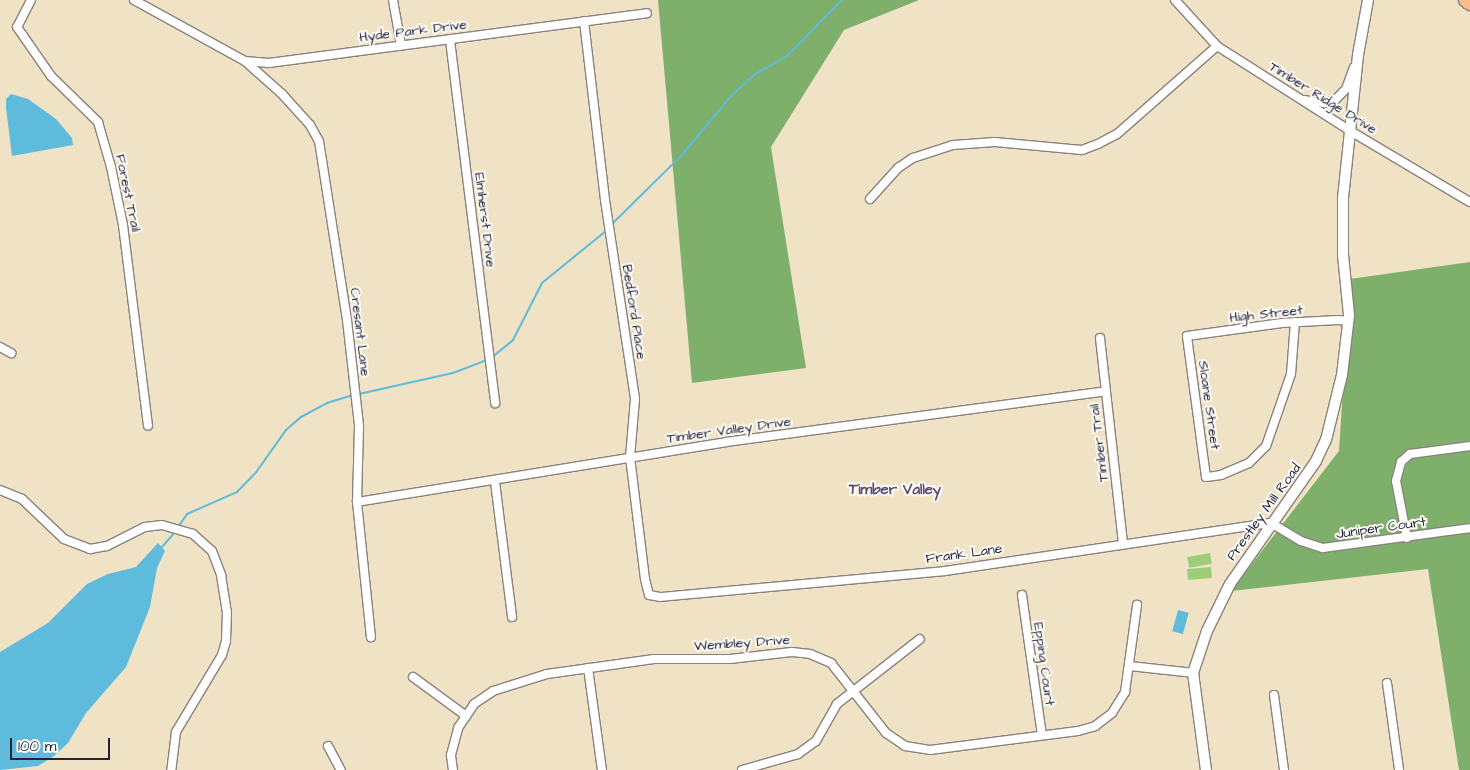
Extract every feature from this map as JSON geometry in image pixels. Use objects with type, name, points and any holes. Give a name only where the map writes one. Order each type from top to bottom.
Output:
[{"type":"highway","points":[[1466,0],[1470,3]]},
{"type":"street","name":"Forest Trail","points":[[30,0],[17,27],[51,76],[98,122],[111,167],[123,225],[148,425]]},
{"type":"street","points":[[134,0],[245,61]]},
{"type":"street","points":[[393,0],[400,45]]},
{"type":"street","name":"Timber Ridge Drive","points":[[1175,0],[1217,46],[1352,132],[1470,202]]},
{"type":"street","name":"Prestley Mill Road","points":[[1206,770],[1193,673],[1207,631],[1230,584],[1271,523],[1307,478],[1326,440],[1342,375],[1349,321],[1342,254],[1343,198],[1352,132],[1358,55],[1368,0]]},
{"type":"street","name":"Hyde Park Drive","points":[[245,61],[269,63],[647,13]]},
{"type":"street","name":"Bedford Place","points":[[584,21],[605,200],[634,399],[630,457],[645,579],[650,595],[660,597]]},
{"type":"street","name":"Elmherst Drive","points":[[450,40],[495,403]]},
{"type":"street","points":[[870,199],[898,168],[914,158],[953,145],[995,142],[1082,150],[1098,144],[1117,134],[1217,46]]},
{"type":"street","name":"Prestley Mill Road","points":[[1302,100],[1324,103],[1335,100],[1346,89],[1358,55]]},
{"type":"street","name":"Cresant Lane","points":[[245,61],[276,88],[310,125],[324,159],[359,426],[357,502],[371,637]]},
{"type":"street","name":"High Street","points":[[1187,336],[1295,322],[1349,321]]},
{"type":"street","name":"Sloane Street","points":[[1187,336],[1206,477],[1221,475],[1249,463],[1266,446],[1291,374],[1295,322]]},
{"type":"street","name":"Timber Trail","points":[[1100,338],[1123,544]]},
{"type":"street","points":[[0,347],[11,354]]},
{"type":"street","name":"Timber Valley Drive","points":[[357,502],[495,482],[630,457],[1106,391]]},
{"type":"street","points":[[1407,538],[1396,481],[1402,462],[1410,454],[1470,446]]},
{"type":"street","points":[[495,482],[512,617]]},
{"type":"street","points":[[0,490],[22,499],[64,538],[90,549],[107,546],[145,527],[162,524],[193,534],[212,551],[221,575],[227,612],[226,641],[222,656],[176,732],[172,770]]},
{"type":"street","name":"Juniper Court","points":[[1271,523],[1302,542],[1323,548],[1470,528]]},
{"type":"street","name":"Frank Lane","points":[[660,597],[945,571],[1271,523]]},
{"type":"street","name":"Epping Court","points":[[1022,596],[1042,735]]},
{"type":"street","name":"Wembley Drive","points":[[453,770],[451,754],[458,728],[474,704],[494,691],[547,674],[654,659],[730,659],[792,652],[810,654],[831,663],[886,733],[905,746],[930,750],[1078,731],[1101,722],[1112,713],[1125,692],[1137,604]]},
{"type":"street","points":[[742,770],[798,754],[816,741],[837,704],[920,640]]},
{"type":"street","points":[[1129,666],[1193,673]]},
{"type":"street","points":[[588,668],[602,770]]},
{"type":"street","points":[[413,677],[466,716]]},
{"type":"street","points":[[1387,683],[1399,770]]},
{"type":"street","points":[[1274,695],[1284,770]]},
{"type":"street","points":[[328,746],[341,770]]},
{"type":"green space","points":[[658,0],[919,0],[844,30],[771,147],[806,368],[692,383]]},
{"type":"green space","points":[[1470,262],[1470,770],[1459,770],[1428,569],[1231,591],[1339,451],[1350,279]]},
{"type":"green space","points":[[1210,553],[1212,564],[1189,568],[1187,557]]},
{"type":"green space","points":[[1211,567],[1212,578],[1188,580],[1187,569]]},
{"type":"water","points":[[11,94],[28,99],[56,119],[72,138],[73,145],[12,156],[6,108],[6,99]]},
{"type":"water","points":[[158,543],[165,551],[157,568],[150,607],[126,667],[86,713],[68,743],[54,756],[38,766],[0,770],[0,652],[48,623],[87,584],[108,574],[136,567]]},
{"type":"water","points":[[1178,610],[1189,613],[1183,634],[1172,631]]},
{"type":"waterway","points":[[612,224],[681,156],[732,95],[754,75],[788,55],[842,0]]},
{"type":"waterway","points":[[491,358],[513,340],[542,283],[607,230]]},
{"type":"waterway","points":[[359,394],[453,373],[487,360]]},
{"type":"waterway","points":[[178,527],[187,514],[237,492],[257,471],[286,430],[301,417],[327,403],[354,395]]},
{"type":"waterway","points":[[162,547],[176,531]]},
{"type":"district","name":"Timber Valley","points":[[895,490]]}]
